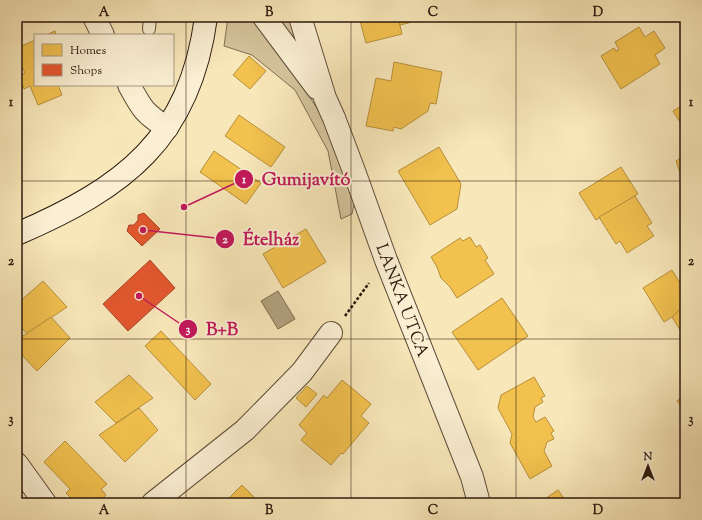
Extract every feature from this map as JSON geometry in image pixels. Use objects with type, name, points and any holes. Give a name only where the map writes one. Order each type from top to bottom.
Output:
[{"type":"street","points":[[94,17],[102,34]]},
{"type":"street","points":[[17,234],[77,206],[103,190],[129,171],[150,150],[167,128],[180,106],[190,84],[198,59],[206,17]]},
{"type":"street","name":"LANKA UTCA","points":[[264,17],[306,75],[325,98]]},
{"type":"street","name":"LANKA UTCA","points":[[300,17],[325,98],[354,171],[386,260],[472,477],[478,503]]},
{"type":"street","points":[[130,86],[142,109],[150,117],[167,128]]},
{"type":"street","points":[[153,503],[245,430],[302,372],[331,333]]},
{"type":"street","points":[[17,464],[45,503]]},
{"type":"path","points":[[331,333],[386,260]]},
{"type":"shaded area","points":[[228,17],[257,17],[332,131],[356,195],[352,214],[341,219],[328,151],[295,90],[252,55],[224,46]]},
{"type":"shaded area","points":[[274,17],[290,17],[305,61]]},
{"type":"shaded area","points":[[278,291],[295,319],[278,329],[261,301]]},
{"type":"building: Homes","points":[[359,17],[398,17],[402,34],[366,43]]},
{"type":"building: Homes","points":[[398,17],[432,17],[400,25]]},
{"type":"building: Homes","points":[[639,27],[645,37],[654,31],[665,48],[655,55],[660,64],[621,89],[601,56],[614,48],[616,51],[619,50],[615,42]]},
{"type":"building: Homes","points":[[55,31],[56,34],[48,34]]},
{"type":"building: Homes","points":[[34,40],[34,86],[58,86],[62,95],[38,105],[30,86],[24,89],[19,76],[25,73],[17,57],[17,48]]},
{"type":"building: Homes","points":[[249,56],[266,71],[250,89],[233,75]]},
{"type":"building: Homes","points":[[394,62],[442,72],[436,104],[430,103],[428,111],[401,129],[394,127],[393,131],[366,126],[376,78],[391,81]]},
{"type":"building: Homes","points":[[685,104],[685,130],[673,111]]},
{"type":"building: Homes","points":[[239,115],[285,147],[271,167],[225,136]]},
{"type":"building: Homes","points":[[685,143],[685,152],[681,146]]},
{"type":"building: Homes","points":[[439,147],[461,184],[457,209],[430,225],[398,171]]},
{"type":"building: Homes","points":[[214,151],[261,183],[246,204],[200,172]]},
{"type":"building: Homes","points":[[685,155],[685,187],[676,161]]},
{"type":"building: Homes","points":[[621,167],[638,194],[596,220],[579,193]]},
{"type":"building: Homes","points":[[635,196],[652,223],[647,226],[654,236],[627,253],[620,241],[616,244],[599,217]]},
{"type":"building: Homes","points":[[306,229],[326,262],[283,288],[263,254]]},
{"type":"building: Homes","points":[[470,237],[476,247],[480,245],[488,258],[485,260],[494,274],[457,298],[450,287],[441,278],[431,257],[460,238],[463,241]]},
{"type":"building: Homes","points":[[672,270],[685,291],[685,304],[672,317],[664,322],[643,288]]},
{"type":"building: Homes","points":[[43,281],[67,307],[27,334],[17,322],[17,304]]},
{"type":"building: Homes","points":[[502,298],[528,336],[478,370],[452,332]]},
{"type":"building: Homes","points":[[685,304],[685,338],[672,317]]},
{"type":"building: Homes","points":[[51,317],[70,338],[37,371],[17,350],[17,340]]},
{"type":"building: Homes","points":[[161,331],[211,384],[195,400],[145,346]]},
{"type":"building: Homes","points":[[129,375],[153,398],[116,423],[95,402]]},
{"type":"building: Homes","points":[[534,377],[545,396],[541,398],[543,402],[535,407],[533,417],[536,422],[545,417],[554,431],[551,433],[554,439],[547,442],[544,451],[552,466],[530,479],[510,443],[512,434],[498,408],[501,395]]},
{"type":"building: Homes","points":[[342,380],[371,404],[361,416],[369,423],[343,454],[341,453],[331,465],[301,440],[307,433],[299,425],[324,395],[327,398]]},
{"type":"building: Homes","points":[[307,386],[317,394],[306,407],[296,398]]},
{"type":"building: Homes","points":[[685,395],[685,411],[677,401]]},
{"type":"building: Homes","points":[[139,408],[158,430],[125,462],[99,435]]},
{"type":"building: Homes","points":[[65,441],[107,484],[101,489],[106,495],[98,503],[76,503],[66,493],[70,489],[44,462]]},
{"type":"building: Homes","points":[[242,485],[260,503],[224,503]]},
{"type":"building: Homes","points":[[558,490],[567,503],[539,503]]},
{"type":"building: Shops","points":[[144,213],[160,229],[142,246],[127,231],[129,225],[134,225],[138,220],[138,215]]},
{"type":"building: Shops","points":[[150,260],[175,288],[128,331],[103,304]]},
{"type":"place","name":"Gumijavító","points":[[184,207]]},
{"type":"place","name":"Ételház","points":[[143,230]]},
{"type":"place","name":"B+B","points":[[139,296]]}]
